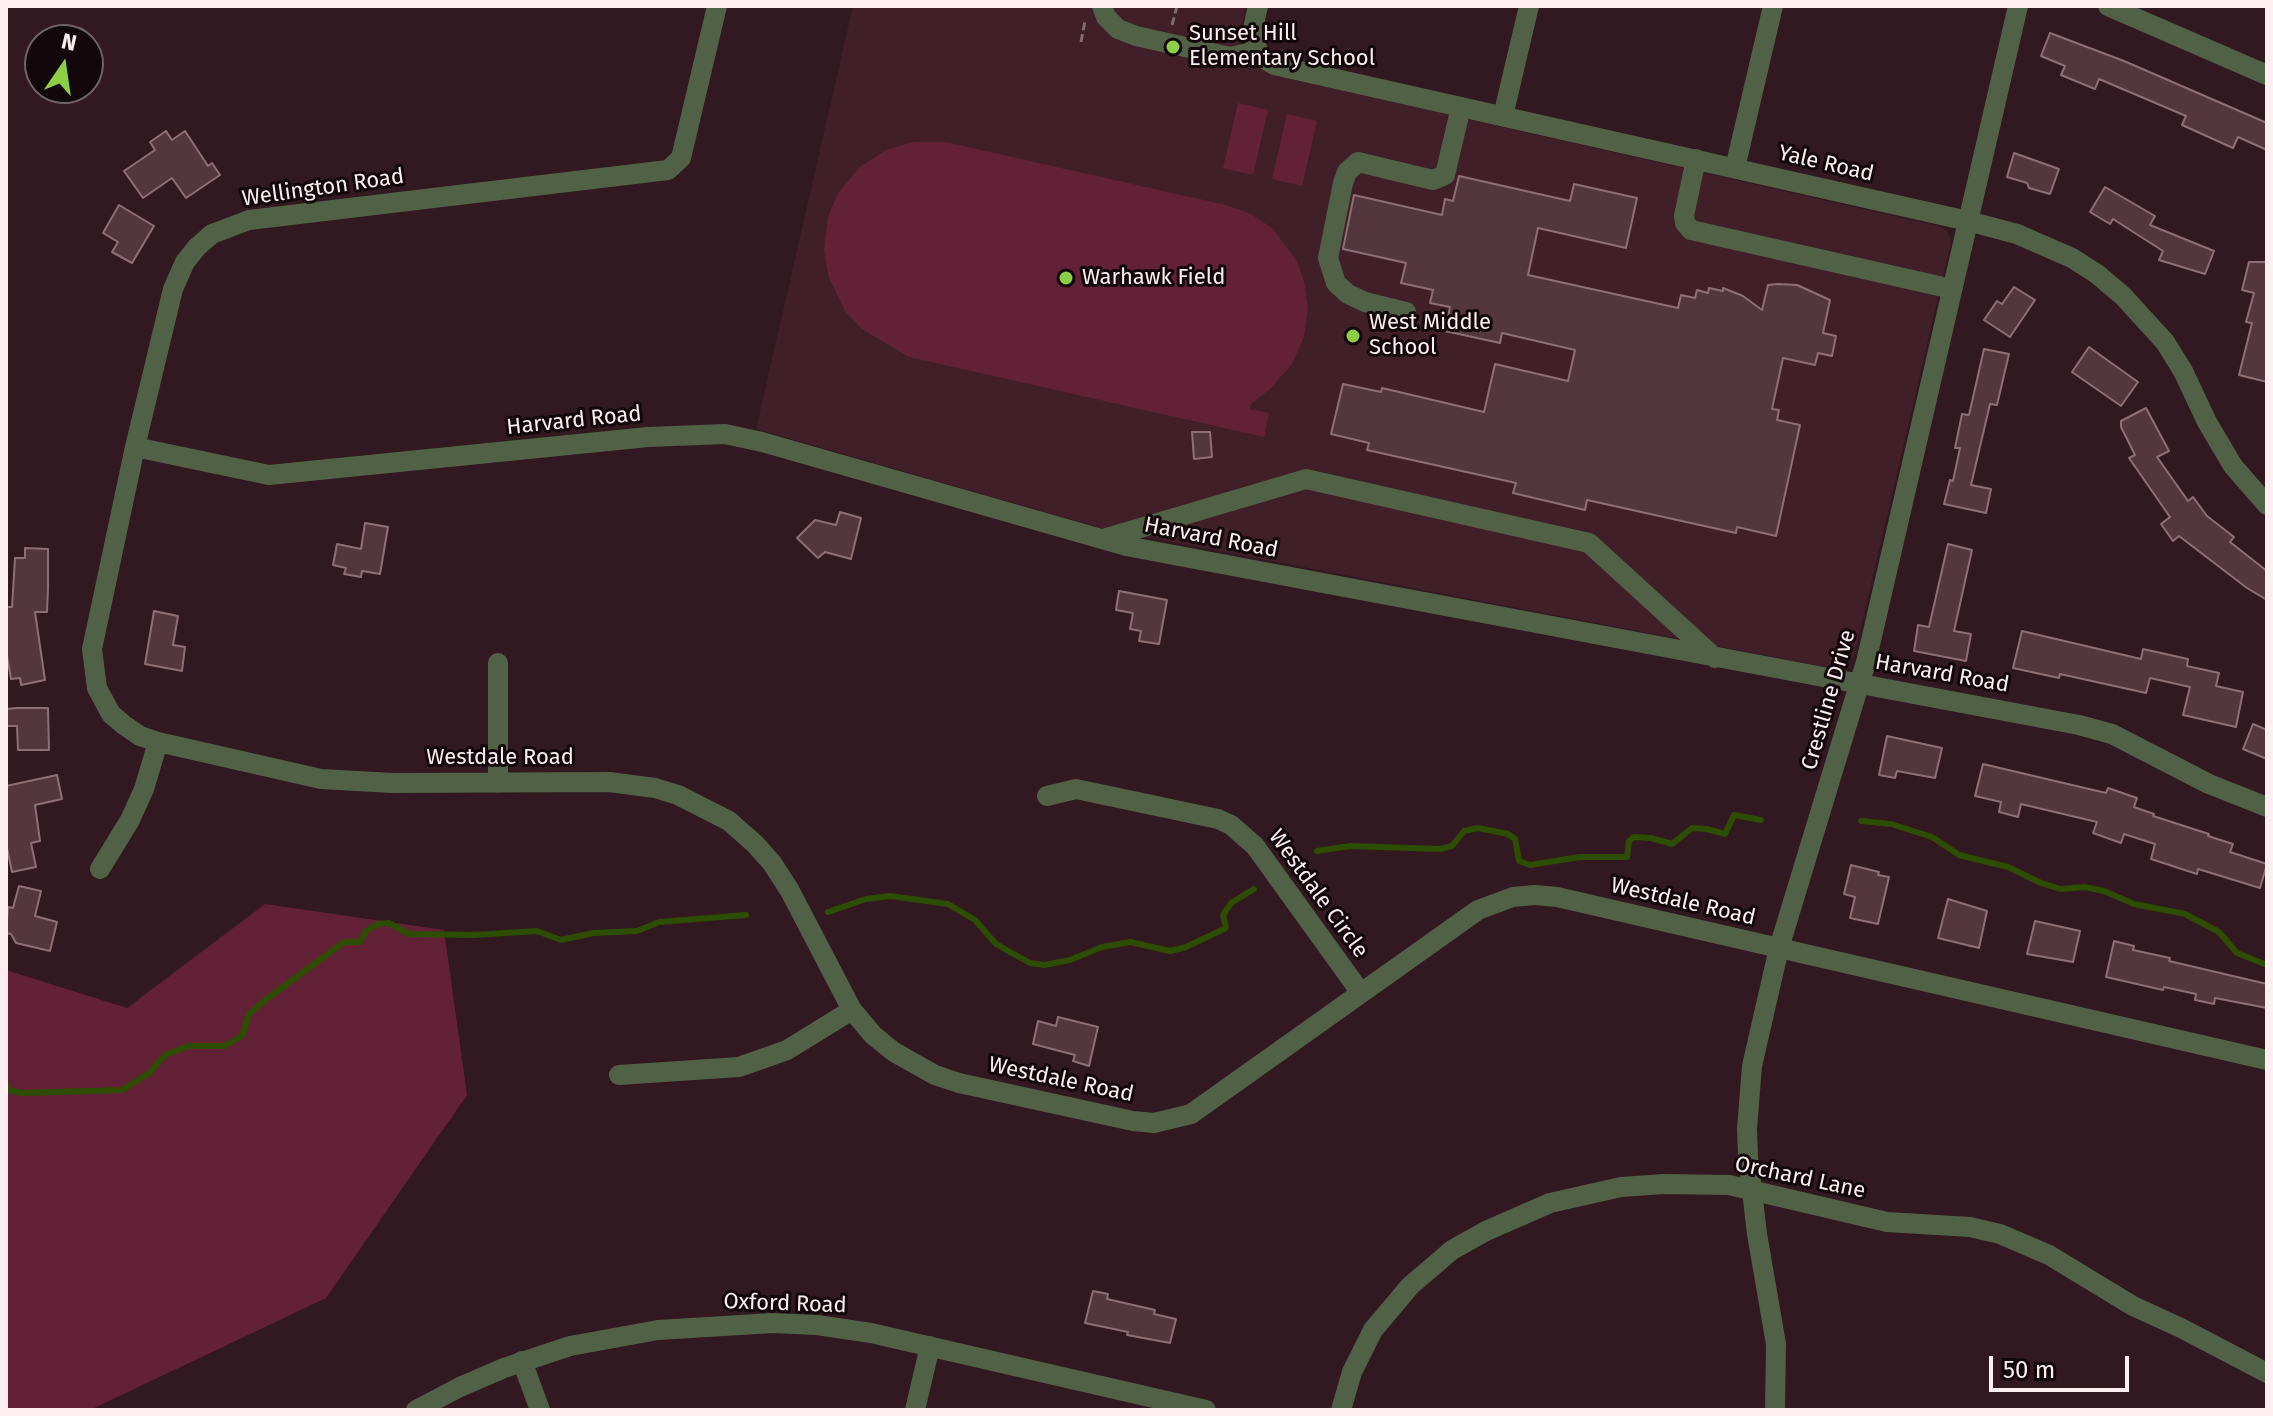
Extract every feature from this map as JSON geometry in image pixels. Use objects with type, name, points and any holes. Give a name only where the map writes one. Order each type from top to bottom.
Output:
[{"type":"street","name":"Wellington Road","points":[[105,706],[97,688],[92,649],[135,447],[176,280],[197,247],[212,234],[240,222],[281,215],[668,170],[676,166],[684,149],[717,6]]},
{"type":"street","points":[[1094,12],[1106,17],[1118,29],[1136,36],[1230,57],[1258,51],[1252,33],[1258,6]]},
{"type":"street","points":[[1503,116],[1529,6]]},
{"type":"street","points":[[1735,168],[1773,6]]},
{"type":"street","name":"Crestline Drive","points":[[1775,1410],[1776,1344],[1757,1234],[1747,1129],[1752,1066],[1779,948],[1861,684],[2018,6]]},
{"type":"street","points":[[2108,6],[2267,75]]},
{"type":"street","name":"Yale Road","points":[[1258,51],[1274,65],[1968,221],[2048,246],[2097,274],[2123,296],[2165,342],[2233,466],[2267,505]]},
{"type":"street","points":[[1406,312],[1365,302],[1348,294],[1336,283],[1328,258],[1343,183],[1347,172],[1358,162],[1433,180],[1445,175],[1461,107]]},
{"type":"street","points":[[1696,159],[1684,216],[1691,230],[1952,289]]},
{"type":"street","name":"Harvard Road","points":[[135,447],[269,475],[661,436],[725,434],[1099,540],[1715,658],[2049,718],[2101,731],[2143,748],[2209,784],[2267,807]]},
{"type":"street","points":[[1099,540],[1306,479],[1589,543],[1715,658]]},
{"type":"street","points":[[498,663],[498,783]]},
{"type":"street","name":"Westdale Road","points":[[105,706],[124,725],[158,742],[321,779],[356,783],[632,783],[678,795],[729,821],[772,863],[790,891],[852,1010],[873,1035],[894,1052],[935,1075],[1133,1121],[1154,1123],[1191,1114],[1478,910],[1513,897],[1535,895],[1557,897],[2267,1060]]},
{"type":"street","points":[[100,869],[130,820],[144,789],[158,742]]},
{"type":"street","name":"Westdale Circle","points":[[1047,796],[1076,789],[1218,819],[1231,825],[1255,846],[1361,993]]},
{"type":"street","points":[[619,1075],[739,1067],[787,1050],[852,1010]]},
{"type":"street","name":"Orchard Lane","points":[[1341,1410],[1360,1353],[1373,1330],[1427,1268],[1452,1250],[1486,1231],[1550,1203],[1621,1187],[1664,1184],[1729,1185],[1887,1222],[1970,1227],[2000,1234],[2049,1255],[2133,1306],[2267,1373]]},
{"type":"street","name":"Oxford Road","points":[[416,1410],[460,1387],[522,1361],[612,1337],[738,1323],[817,1325],[930,1346],[1206,1410]]},
{"type":"street","points":[[915,1410],[930,1346]]},
{"type":"street","points":[[522,1361],[540,1410]]},
{"type":"path","points":[[1172,25],[1177,6]]},
{"type":"path","points":[[1081,42],[1094,12]]},
{"type":"shaded area","name":"West Middle School","points":[[853,6],[1246,6],[1240,34],[1243,50],[1253,64],[1269,74],[1942,227],[1948,232],[1951,242],[1854,657],[1843,666],[1832,668],[1104,529],[756,429]]},
{"type":"shaded area","points":[[1238,103],[1268,110],[1253,175],[1223,168]]},
{"type":"shaded area","points":[[1287,114],[1317,121],[1302,186],[1272,179]]},
{"type":"shaded area","points":[[913,142],[945,142],[1226,205],[1251,214],[1272,228],[1297,261],[1308,308],[1304,337],[1292,364],[1271,388],[1251,404],[1250,409],[1269,413],[1264,437],[909,357],[862,329],[845,311],[829,278],[824,251],[828,217],[838,193],[860,167],[886,150]]},
{"type":"shaded area","points":[[265,904],[444,930],[467,1095],[326,1298],[90,1410],[6,1410],[6,970],[127,1008]]},
{"type":"building","points":[[2050,33],[2124,61],[2267,123],[2267,150],[2238,137],[2233,148],[2182,125],[2186,116],[2099,79],[2095,89],[2061,75],[2065,66],[2041,56]]},
{"type":"building","points":[[166,131],[172,140],[185,131],[208,166],[212,163],[220,175],[186,198],[172,178],[143,198],[124,171],[155,150],[150,142]]},
{"type":"building","points":[[2014,153],[2059,169],[2050,194],[2007,177]]},
{"type":"building","points":[[1459,176],[1570,201],[1574,184],[1637,198],[1626,248],[1538,228],[1528,275],[1678,308],[1681,295],[1695,298],[1697,290],[1708,293],[1709,288],[1723,291],[1723,288],[1743,296],[1762,310],[1768,285],[1778,284],[1797,285],[1830,300],[1823,333],[1836,336],[1832,356],[1818,353],[1815,365],[1783,358],[1772,409],[1779,410],[1777,420],[1800,425],[1776,536],[1737,527],[1736,533],[1587,500],[1585,510],[1513,493],[1516,483],[1367,450],[1369,443],[1331,434],[1343,384],[1381,392],[1382,388],[1484,412],[1495,364],[1568,381],[1575,350],[1502,333],[1500,343],[1445,331],[1450,307],[1430,303],[1433,290],[1401,283],[1406,263],[1343,249],[1354,195],[1442,215],[1445,199],[1453,201]]},
{"type":"building","points":[[2105,187],[2155,216],[2150,225],[2214,251],[2205,274],[2159,260],[2163,251],[2113,219],[2110,224],[2090,212]]},
{"type":"building","points":[[119,205],[154,226],[132,263],[112,252],[118,242],[103,233]]},
{"type":"building","points":[[2249,262],[2267,262],[2267,382],[2239,375],[2252,323],[2246,322],[2254,293],[2242,290]]},
{"type":"building","points":[[2014,287],[2035,300],[2010,337],[1984,320],[1997,301],[2002,304]]},
{"type":"building","points":[[2089,347],[2138,382],[2121,406],[2072,372]]},
{"type":"building","points":[[1984,349],[2009,354],[1997,405],[1990,404],[1971,485],[1991,489],[1986,513],[1944,504],[1960,448],[1955,448],[1962,414],[1969,415]]},
{"type":"building","points":[[2146,408],[2169,451],[2157,457],[2188,501],[2193,497],[2207,516],[2234,537],[2230,542],[2267,571],[2267,600],[2179,536],[2173,541],[2161,524],[2170,517],[2129,458],[2135,455],[2121,427],[2121,421]]},
{"type":"building","points":[[1192,432],[1210,432],[1212,457],[1194,459]]},
{"type":"building","points":[[840,512],[861,518],[851,559],[825,552],[818,558],[797,538],[815,520],[836,525]]},
{"type":"building","points":[[365,523],[388,527],[380,574],[362,571],[361,577],[344,574],[346,568],[333,565],[337,544],[361,549]]},
{"type":"building","points":[[1948,544],[1972,550],[1954,631],[1971,634],[1966,661],[1914,651],[1918,625],[1929,627]]},
{"type":"building","points":[[25,548],[48,549],[48,589],[47,612],[35,612],[45,680],[21,685],[20,678],[11,679],[6,650],[6,607],[12,607],[15,558],[25,558]]},
{"type":"building","points":[[1119,591],[1167,600],[1159,644],[1139,641],[1141,631],[1130,629],[1133,613],[1116,610]]},
{"type":"building","points":[[154,611],[178,616],[173,645],[185,647],[182,671],[145,664]]},
{"type":"building","points":[[2022,631],[2141,659],[2143,649],[2188,659],[2187,666],[2219,673],[2216,686],[2243,692],[2236,727],[2183,715],[2190,687],[2150,678],[2146,693],[2060,674],[2059,678],[2013,668]]},
{"type":"building","points":[[48,708],[49,750],[18,750],[17,726],[6,726],[6,709]]},
{"type":"building","points":[[2253,724],[2267,730],[2267,759],[2243,749]]},
{"type":"building","points":[[1887,736],[1942,748],[1935,778],[1897,771],[1895,778],[1879,775]]},
{"type":"building","points":[[1983,764],[2106,793],[2108,788],[2137,798],[2134,807],[2233,844],[2230,852],[2267,864],[2260,888],[2198,869],[2197,874],[2151,859],[2155,844],[2124,834],[2121,843],[2093,833],[2097,822],[2021,804],[2018,817],[1999,812],[2001,802],[1975,796]]},
{"type":"building","points":[[57,775],[62,799],[35,805],[40,841],[31,843],[36,867],[12,872],[6,843],[6,786]]},
{"type":"building","points":[[1851,865],[1889,877],[1878,924],[1850,918],[1855,897],[1844,894]]},
{"type":"building","points":[[19,886],[41,891],[35,916],[57,922],[50,951],[16,943],[11,934],[6,933],[8,907],[13,908]]},
{"type":"building","points":[[1948,899],[1987,911],[1979,948],[1938,938]]},
{"type":"building","points":[[2035,921],[2080,931],[2073,962],[2027,954]]},
{"type":"building","points":[[2114,941],[2134,946],[2133,950],[2170,958],[2169,961],[2267,984],[2267,1008],[2215,998],[2214,1004],[2195,1000],[2196,994],[2106,977]]},
{"type":"building","points":[[1058,1017],[1098,1027],[1089,1066],[1073,1061],[1075,1055],[1033,1044],[1038,1021],[1056,1026]]},
{"type":"building","points":[[1093,1291],[1108,1294],[1107,1299],[1155,1310],[1154,1314],[1176,1319],[1170,1343],[1085,1323]]},
{"type":"waterway","points":[[1317,851],[1350,846],[1441,849],[1452,846],[1464,831],[1478,828],[1508,834],[1515,839],[1519,861],[1530,865],[1580,857],[1627,857],[1629,841],[1634,837],[1672,844],[1692,828],[1725,834],[1734,815],[1761,820]]},
{"type":"waterway","points":[[1861,821],[1891,824],[1932,837],[1959,855],[2008,867],[2061,889],[2085,887],[2104,891],[2134,904],[2185,914],[2219,932],[2237,953],[2267,965]]},
{"type":"waterway","points":[[828,912],[866,899],[890,896],[948,904],[975,920],[996,944],[1030,963],[1044,965],[1070,960],[1102,947],[1130,942],[1170,951],[1186,947],[1226,928],[1223,915],[1231,903],[1254,889]]},
{"type":"waterway","points":[[6,1084],[8,1090],[22,1093],[122,1090],[149,1073],[165,1055],[188,1046],[224,1046],[242,1036],[249,1014],[264,1001],[344,942],[360,942],[366,931],[378,924],[389,923],[409,934],[473,935],[537,931],[561,940],[593,933],[637,931],[659,922],[746,915]]},
{"type":"place","name":"Sunset Hill Elementary School","points":[[1173,47]]},
{"type":"place","name":"Warhawk Field","points":[[1066,278]]},
{"type":"place","name":"West Middle School","points":[[1353,336]]}]
